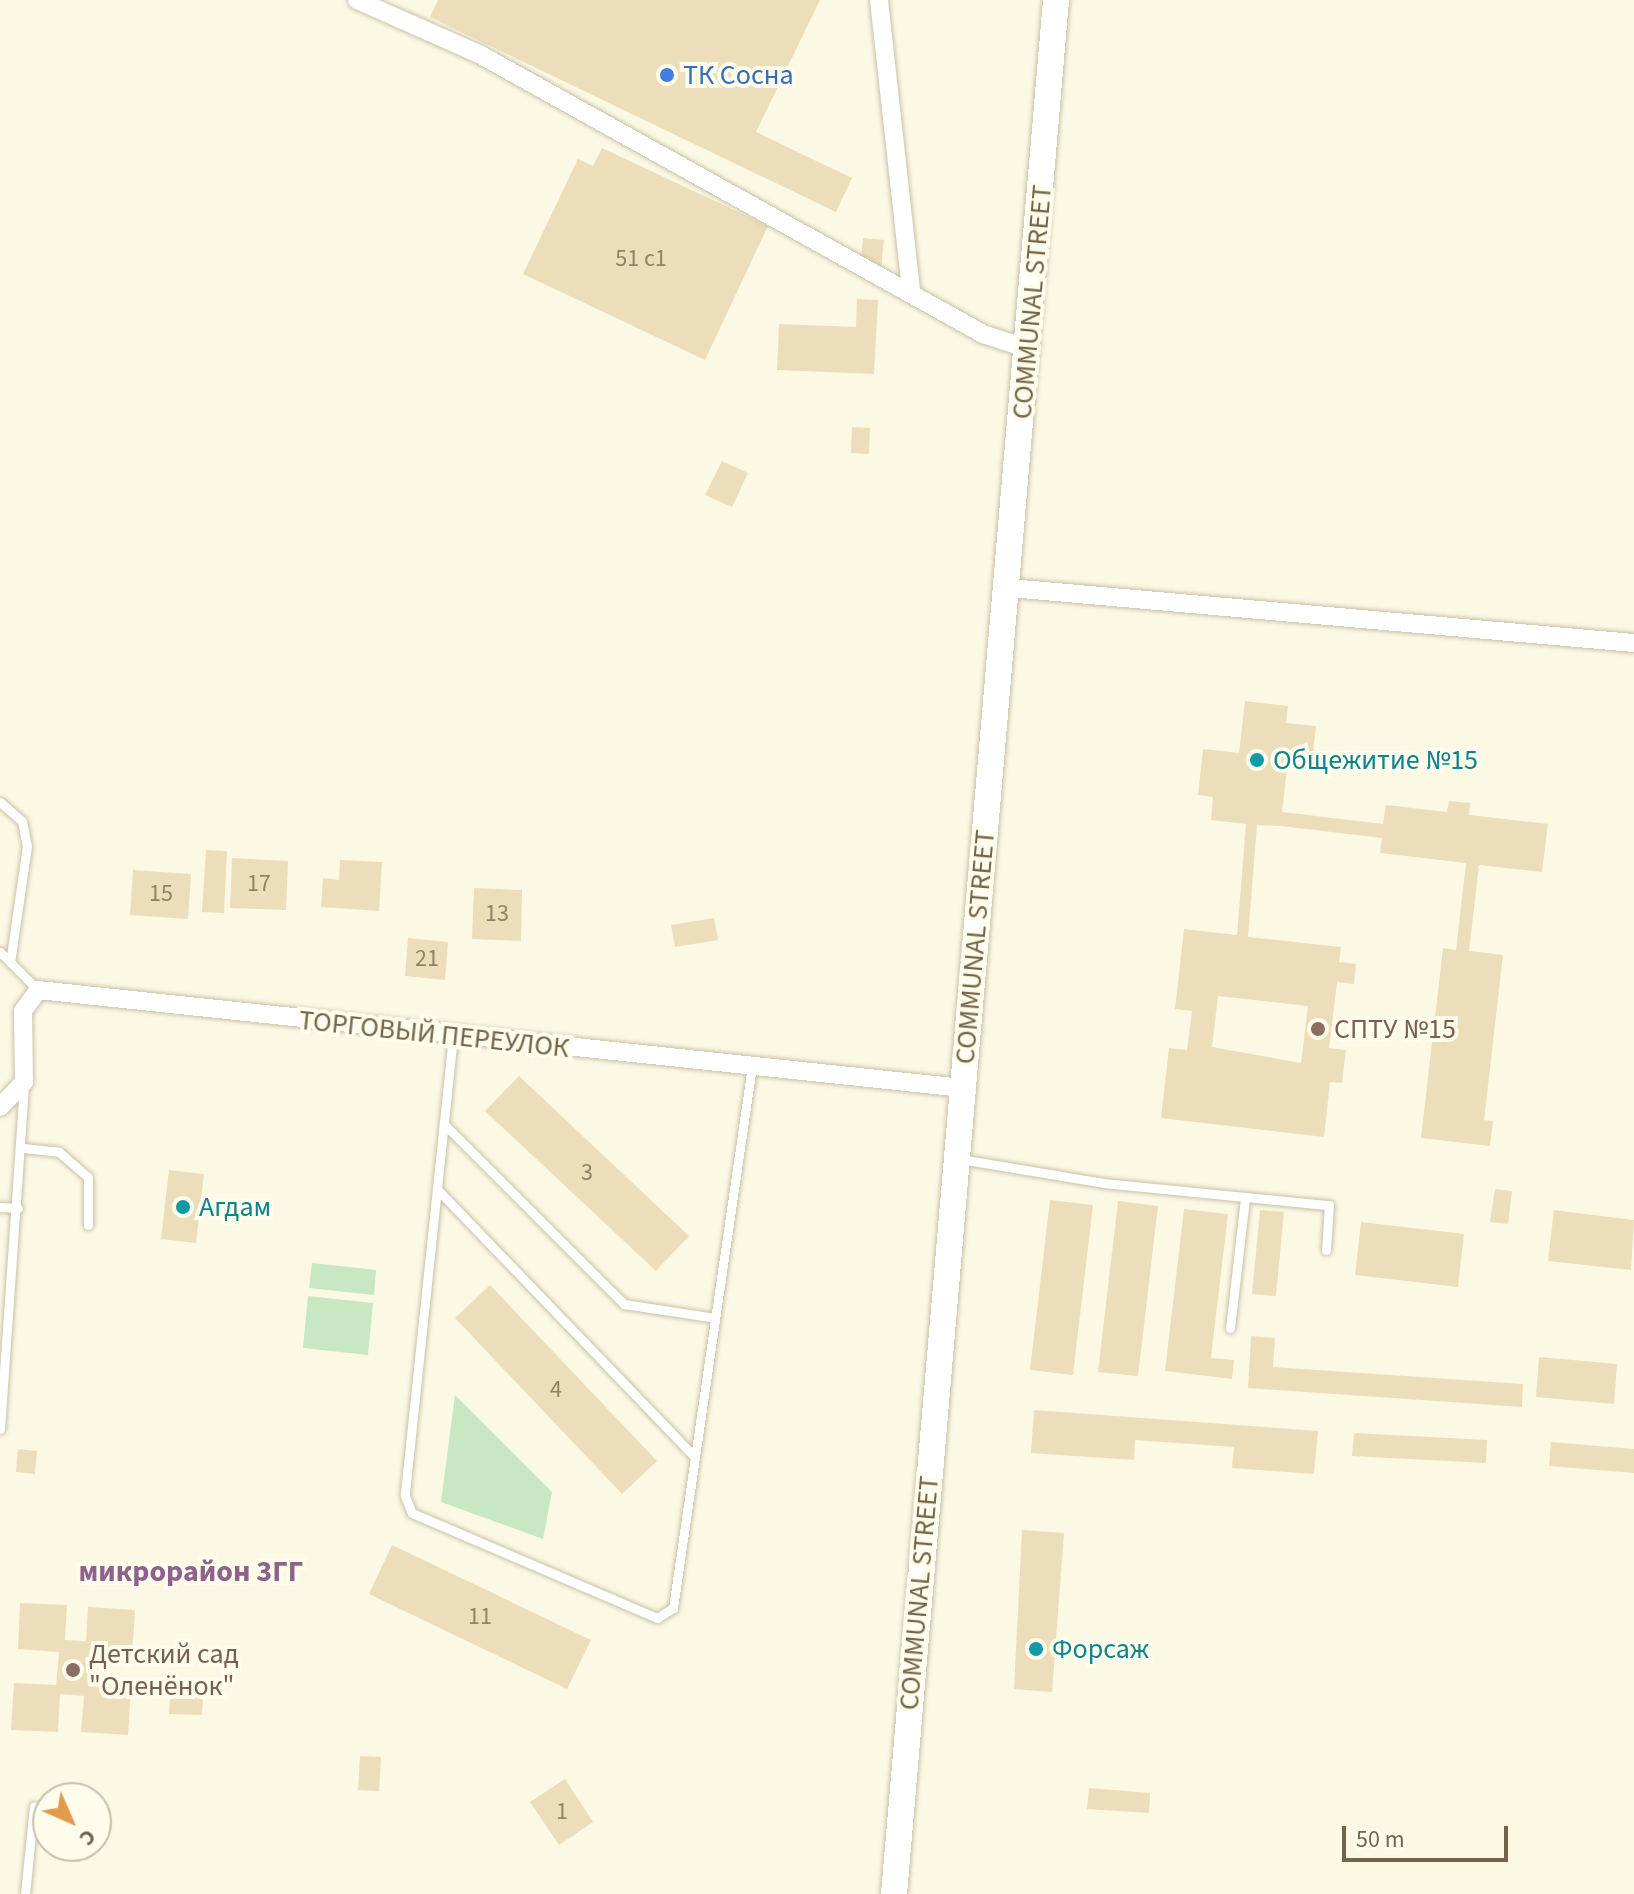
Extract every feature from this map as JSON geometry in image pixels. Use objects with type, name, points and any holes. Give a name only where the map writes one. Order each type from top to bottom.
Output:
[{"type":"main road","name":"COMMUNAL STREET","points":[[894,1894],[962,1088],[1010,588],[1056,0]]},
{"type":"street","points":[[357,0],[479,54],[911,290],[983,334],[1029,349]]},
{"type":"street","points":[[879,0],[911,290]]},
{"type":"street","points":[[1010,588],[1634,643]]},
{"type":"street","points":[[0,1107],[24,1082],[23,1011],[38,990]]},
{"type":"street","name":"ТОРГОВЫЙ ПЕРЕУЛОК","points":[[38,990],[962,1088]]},
{"type":"lane","points":[[0,802],[22,821],[27,846],[10,962]]},
{"type":"lane","points":[[0,952],[38,990]]},
{"type":"lane","points":[[453,1036],[405,1496],[412,1513],[667,1618],[695,1457],[752,1066]]},
{"type":"lane","points":[[0,1429],[3,1343],[23,1148],[24,1082]]},
{"type":"lane","points":[[444,1124],[624,1304],[715,1318]]},
{"type":"lane","points":[[23,1148],[59,1152],[88,1177],[88,1225]]},
{"type":"lane","points":[[956,1158],[1245,1199],[1329,1205],[1326,1250]]},
{"type":"lane","points":[[437,1189],[695,1457]]},
{"type":"lane","points":[[1230,1328],[1245,1199]]},
{"type":"lane","points":[[0,1207],[18,1208]]},
{"type":"lane","points":[[25,1894],[32,1826]]},
{"type":"green space","points":[[312,1263],[376,1270],[374,1295],[309,1288]]},
{"type":"green space","points":[[308,1296],[373,1303],[368,1355],[303,1348]]},
{"type":"green space","points":[[455,1395],[552,1492],[543,1539],[441,1502]]},
{"type":"building","name":"ТК Сосна","points":[[438,0],[820,0],[756,132],[852,178],[836,212],[430,17]]},
{"type":"building","points":[[602,148],[768,226],[705,360],[523,274],[578,159],[593,166]]},
{"type":"building","points":[[863,238],[884,240],[881,269],[860,267]]},
{"type":"building","points":[[857,299],[878,300],[874,374],[777,370],[779,324],[856,327]]},
{"type":"building","points":[[852,427],[870,428],[869,454],[851,453]]},
{"type":"building","points":[[722,461],[748,473],[732,507],[705,495]]},
{"type":"building","points":[[1245,701],[1288,706],[1286,723],[1316,726],[1311,771],[1287,768],[1282,812],[1383,824],[1386,805],[1447,812],[1449,801],[1470,803],[1469,815],[1548,824],[1542,872],[1479,865],[1469,951],[1503,955],[1484,1120],[1493,1121],[1490,1146],[1421,1138],[1443,948],[1456,950],[1466,863],[1380,853],[1382,838],[1281,826],[1257,825],[1248,937],[1341,947],[1339,962],[1356,964],[1354,984],[1337,982],[1329,1048],[1346,1050],[1342,1083],[1330,1082],[1324,1137],[1161,1118],[1169,1048],[1187,1050],[1192,1011],[1175,1009],[1184,929],[1237,935],[1246,824],[1211,820],[1213,797],[1198,795],[1203,749],[1239,753]],"holes":[[[1218,996],[1308,1006],[1301,1063],[1212,1047]]]},
{"type":"building","points":[[206,850],[227,851],[224,913],[202,912]]},
{"type":"building","points":[[232,858],[288,861],[286,910],[230,908]]},
{"type":"building","points":[[340,860],[382,862],[379,911],[321,907],[323,878],[339,880]]},
{"type":"building","points":[[133,870],[191,874],[188,919],[130,915]]},
{"type":"building","points":[[474,888],[522,890],[521,941],[472,939]]},
{"type":"building","points":[[714,918],[718,940],[675,947],[671,925]]},
{"type":"building","points":[[408,938],[448,942],[445,980],[405,976]]},
{"type":"building","points":[[519,1076],[689,1236],[656,1271],[485,1111]]},
{"type":"building","name":"Агдам","points":[[169,1170],[204,1174],[196,1243],[161,1239]]},
{"type":"building","points":[[1495,1189],[1512,1191],[1508,1224],[1490,1222]]},
{"type":"building","points":[[1050,1200],[1093,1205],[1073,1375],[1030,1370]]},
{"type":"building","points":[[1118,1201],[1158,1206],[1138,1376],[1098,1372]]},
{"type":"building","points":[[1184,1209],[1228,1214],[1211,1358],[1234,1360],[1232,1379],[1165,1371]]},
{"type":"building","points":[[1260,1210],[1284,1212],[1276,1296],[1252,1294]]},
{"type":"building","points":[[1554,1210],[1634,1220],[1631,1270],[1548,1261]]},
{"type":"building","points":[[1361,1222],[1464,1234],[1458,1287],[1355,1275]]},
{"type":"building","points":[[490,1285],[657,1461],[622,1494],[455,1318]]},
{"type":"building","points":[[1251,1336],[1275,1338],[1273,1367],[1523,1384],[1522,1407],[1248,1388]]},
{"type":"building","points":[[1539,1357],[1617,1364],[1614,1404],[1536,1397]]},
{"type":"building","points":[[1034,1410],[1318,1431],[1314,1474],[1232,1468],[1234,1447],[1135,1440],[1134,1460],[1031,1453]]},
{"type":"building","points":[[1354,1433],[1487,1440],[1486,1463],[1352,1456]]},
{"type":"building","points":[[1551,1442],[1634,1449],[1634,1473],[1549,1466]]},
{"type":"building","points":[[18,1449],[37,1451],[35,1474],[16,1472]]},
{"type":"building","points":[[1022,1530],[1064,1533],[1052,1692],[1014,1689]]},
{"type":"building","points":[[392,1545],[591,1640],[567,1689],[369,1594]]},
{"type":"building","name":"Детский сад \"Оленёнок\"","points":[[20,1603],[67,1605],[65,1640],[86,1641],[88,1607],[135,1610],[132,1656],[90,1654],[88,1686],[131,1689],[128,1735],[81,1732],[84,1696],[60,1694],[58,1732],[11,1730],[14,1683],[56,1685],[59,1652],[18,1649]]},
{"type":"building","points":[[171,1680],[204,1681],[202,1715],[169,1714]]},
{"type":"building","points":[[360,1756],[381,1757],[379,1791],[358,1790]]},
{"type":"building","points":[[565,1779],[593,1822],[559,1845],[530,1802]]},
{"type":"building","points":[[1089,1788],[1150,1793],[1149,1813],[1087,1809]]},
{"type":"place","name":"ТК Сосна","points":[[667,75]]},
{"type":"place","name":"Общежитие №15","points":[[1257,760]]},
{"type":"place","name":"СПТУ №15","points":[[1318,1029]]},
{"type":"place","name":"Агдам","points":[[183,1207]]},
{"type":"place","name":"Форсаж","points":[[1036,1649]]},
{"type":"place","name":"Детский сад \"Оленёнок\"","points":[[73,1670]]},
{"type":"district","name":"микрорайон 3ГГ","points":[[191,1572]]}]
